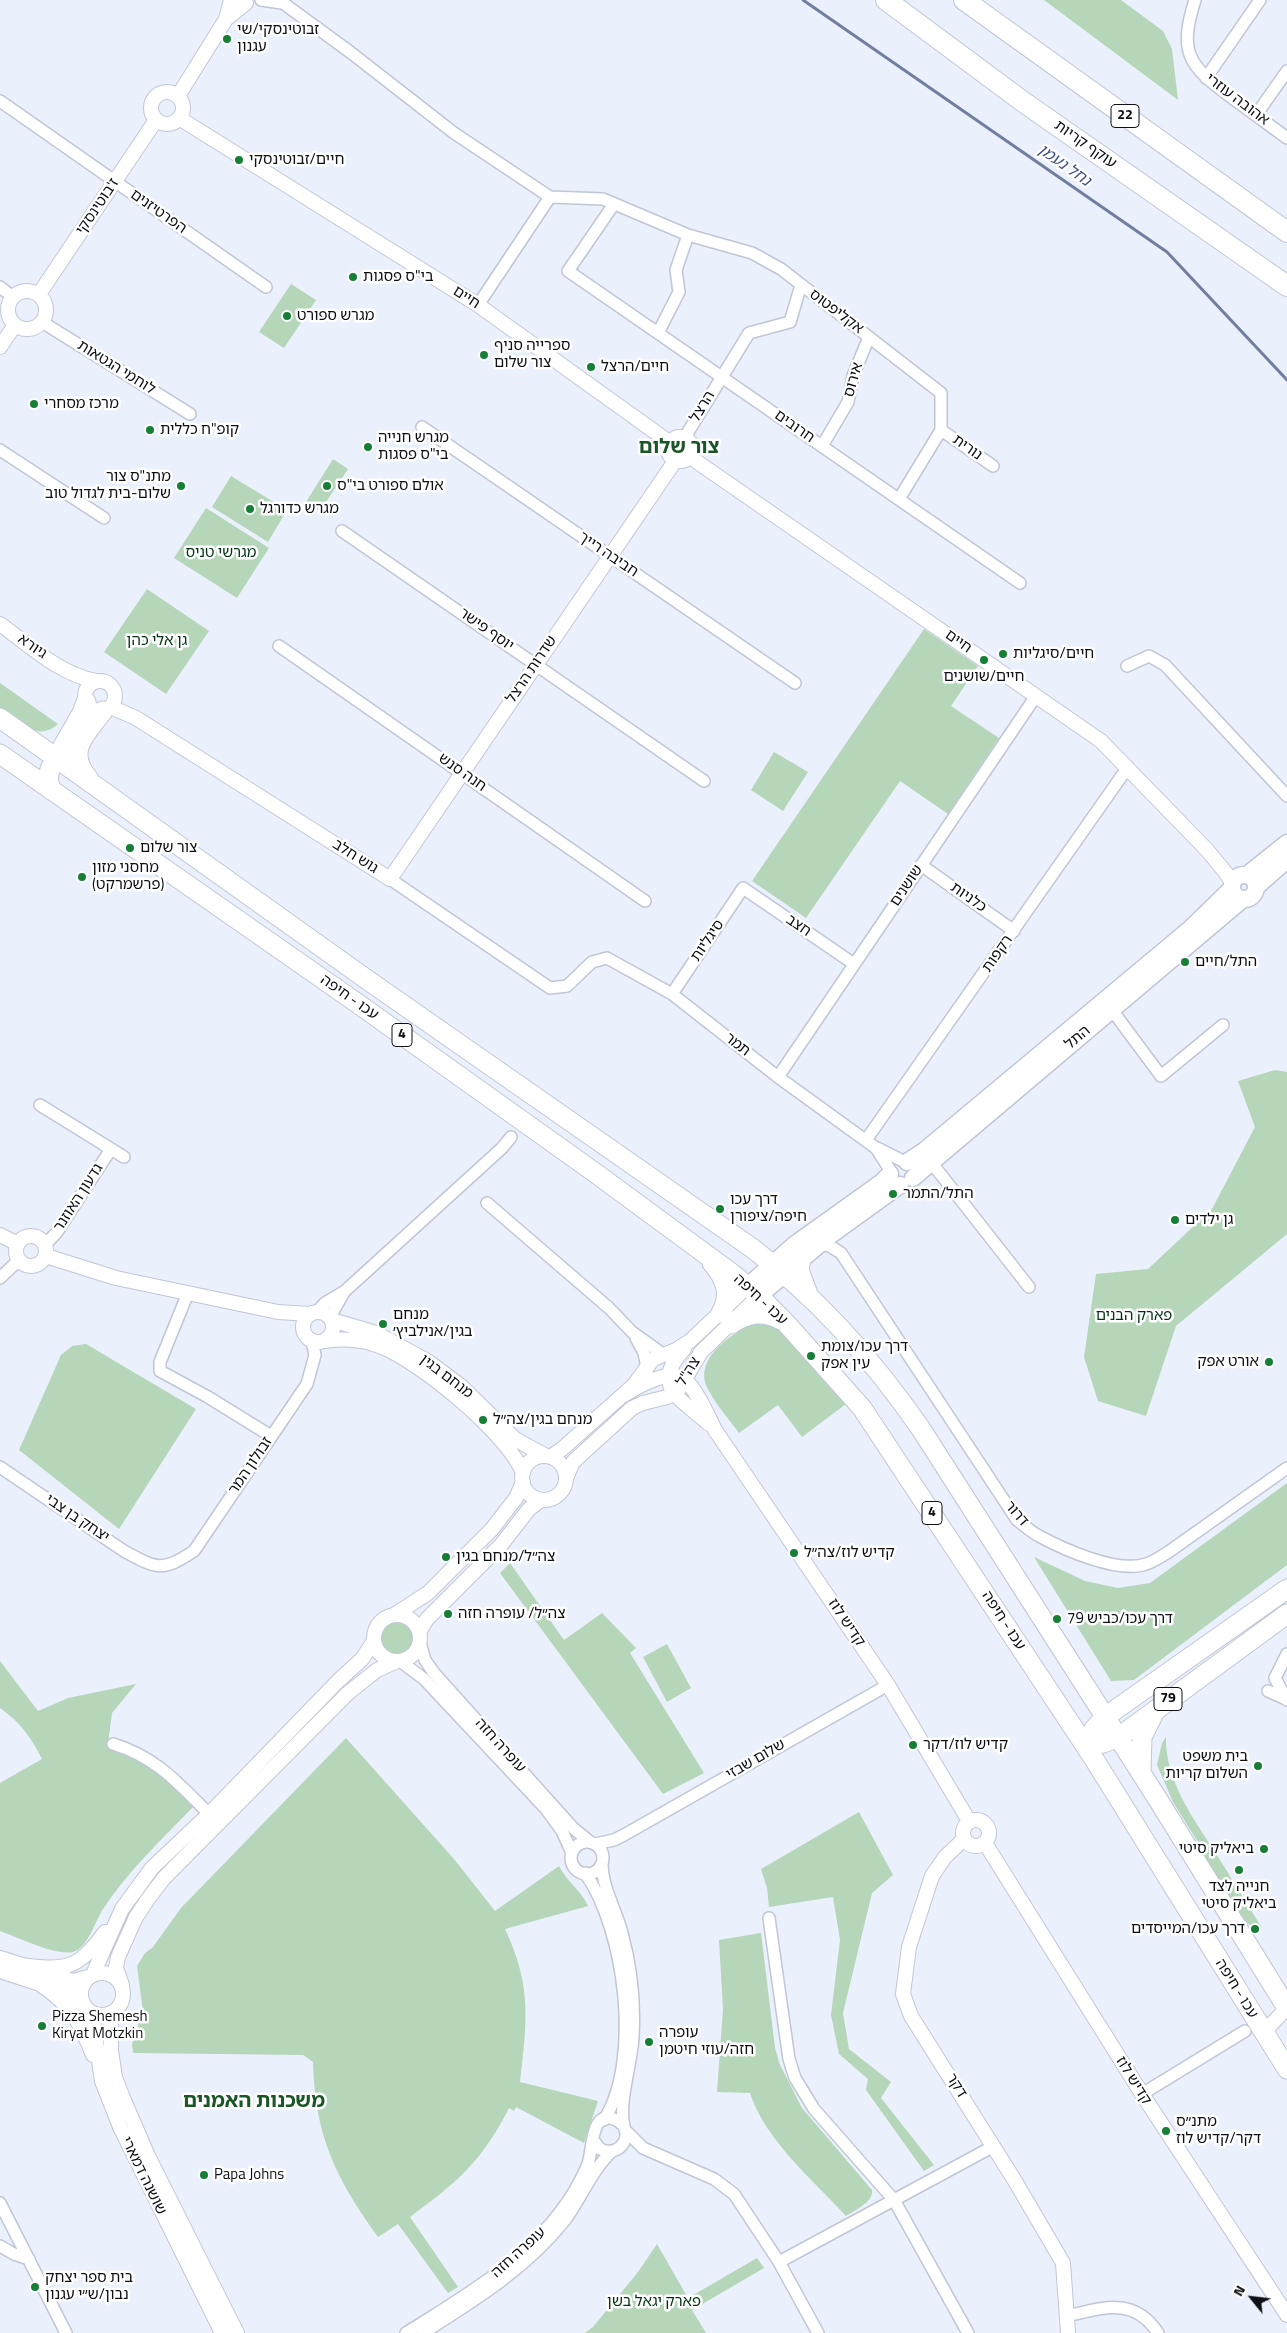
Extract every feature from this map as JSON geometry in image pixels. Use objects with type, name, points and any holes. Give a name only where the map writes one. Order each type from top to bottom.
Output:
[{"type":"highway","name":"עוקף קריות","points":[[886,0],[1022,101],[1287,286]]},
{"type":"highway","name":"22","points":[[964,0],[1287,232]]},
{"type":"highway","points":[[51,790],[48,779],[56,758],[76,726],[85,697]]},
{"type":"highway","points":[[93,783],[80,766],[77,752],[84,736],[110,705]]},
{"type":"highway","name":"עכו - חיפה","points":[[0,718],[177,845],[614,1150],[778,1268],[808,1295],[860,1351],[904,1404],[972,1505],[1287,2008]]},
{"type":"highway","points":[[31,739],[59,738],[76,726]]},
{"type":"highway","name":"עכו - חיפה","points":[[0,754],[357,1003],[697,1248],[753,1291],[785,1322],[862,1408],[1085,1745],[1254,2032],[1287,2069]]},
{"type":"highway","points":[[697,1248],[724,1280],[727,1302],[726,1318],[760,1313],[773,1316],[785,1322]]},
{"type":"highway","points":[[801,1259],[799,1266],[801,1277],[808,1295]]},
{"type":"highway","name":"79","points":[[1085,1745],[1094,1729],[1105,1717],[1287,1589]]},
{"type":"highway","name":"79","points":[[1085,1745],[1119,1737],[1287,1614]]},
{"type":"highway","points":[[1081,1680],[1098,1694],[1112,1702],[1134,1697]]},
{"type":"highway","points":[[1141,1773],[1140,1751],[1143,1731],[1150,1719],[1165,1702]]},
{"type":"highway","points":[[1268,1978],[1287,1988]]},
{"type":"main road","name":"התל","points":[[778,1268],[886,1180],[901,1172],[931,1162],[1110,1010],[1287,843]]},
{"type":"main road","name":"התל","points":[[778,1268],[801,1259],[844,1225],[924,1152],[1242,885],[1287,860]]},
{"type":"main road","name":"צה\"ל","points":[[753,1291],[778,1268]]},
{"type":"street","points":[[178,96],[226,18],[231,0]]},
{"type":"street","points":[[261,0],[280,2],[350,52],[454,133],[550,197],[478,305]]},
{"type":"street","name":"אהובה עוזרי","points":[[1195,0],[1190,16],[1187,40],[1194,65],[1206,78],[1287,138]]},
{"type":"street","points":[[1206,78],[1260,0]]},
{"type":"street","points":[[226,18],[247,1]]},
{"type":"street","points":[[1256,115],[1287,71]]},
{"type":"street","points":[[168,91],[178,96],[183,107],[179,118],[168,124],[156,120],[151,110],[151,105],[157,95],[168,91]]},
{"type":"street","name":"הפרטיזנים","points":[[0,101],[266,288]]},
{"type":"street","name":"חיים","points":[[179,118],[478,305],[669,442]]},
{"type":"street","name":"ז'בוטינסקי","points":[[39,294],[156,120]]},
{"type":"street","name":"אקליפטוס","points":[[550,197],[592,197],[603,199],[688,235],[752,253],[781,268],[941,392],[941,430]]},
{"type":"street","name":"חרובים","points":[[614,204],[568,271],[1020,583]]},
{"type":"street","points":[[658,333],[679,292],[676,270],[688,235]]},
{"type":"street","name":"הרצל","points":[[685,437],[749,333],[790,322],[801,285]]},
{"type":"street","points":[[0,287],[13,297]]},
{"type":"street","points":[[25,291],[39,294],[46,304],[45,317],[42,322],[29,329],[15,325],[11,320],[8,308],[13,297],[25,291]]},
{"type":"street","name":"לוחמי הגטאות","points":[[42,322],[190,414]]},
{"type":"street","points":[[0,347],[15,325]]},
{"type":"street","name":"אירוס","points":[[822,446],[848,402],[853,376],[869,337]]},
{"type":"street","name":"חביבה רייך","points":[[422,427],[795,683]]},
{"type":"street","points":[[899,499],[941,430]]},
{"type":"street","name":"נורית","points":[[941,430],[993,466]]},
{"type":"street","points":[[677,436],[685,437],[691,444],[690,457],[684,461],[675,460],[668,454],[669,442],[677,436]]},
{"type":"street","points":[[0,450],[104,518]]},
{"type":"street","name":"חיים","points":[[690,457],[1100,741],[1128,767],[1242,885]]},
{"type":"street","name":"שדרות הרצל","points":[[390,879],[675,460]]},
{"type":"street","name":"יוסף פישר","points":[[342,531],[704,781]]},
{"type":"street","name":"גיורא","points":[[0,624],[65,670],[77,676],[96,681]]},
{"type":"street","name":"חנה סנש","points":[[279,646],[645,901]]},
{"type":"street","points":[[1127,666],[1149,656],[1166,665],[1287,796]]},
{"type":"street","name":"גיורא","points":[[65,670],[85,697]]},
{"type":"street","points":[[96,681],[110,684],[113,688],[110,705],[92,710],[85,697],[88,687],[96,681]]},
{"type":"street","name":"שושנים","points":[[778,1076],[1036,696]]},
{"type":"street","name":"גוש חלב","points":[[110,705],[136,718],[390,879],[550,988],[567,986],[592,962]]},
{"type":"street","name":"רקפות","points":[[871,1144],[1014,931],[1128,767]]},
{"type":"street","name":"כלניות","points":[[921,865],[1014,931]]},
{"type":"street","name":"חצב","points":[[743,888],[854,964]]},
{"type":"street","name":"סיגליות","points":[[672,994],[743,888]]},
{"type":"street","name":"תמר","points":[[592,962],[607,958],[672,994],[778,1076],[871,1144],[901,1172]]},
{"type":"street","points":[[1115,990],[1110,999],[1110,1010],[1161,1076],[1223,1025]]},
{"type":"street","name":"גדעון האוזנר","points":[[40,1105],[124,1157]]},
{"type":"street","points":[[322,1316],[334,1330],[314,1338],[304,1322],[322,1316],[345,1291],[502,1148],[510,1137]]},
{"type":"street","name":"גדעון האוזנר","points":[[45,1251],[111,1149]]},
{"type":"street","points":[[931,1162],[1029,1287]]},
{"type":"street","points":[[487,1203],[609,1308],[632,1332],[664,1355]]},
{"type":"street","points":[[841,1253],[840,1243],[844,1225]]},
{"type":"street","points":[[0,1235],[18,1244]]},
{"type":"street","points":[[32,1236],[42,1240],[45,1251],[42,1262],[32,1266],[20,1260],[16,1254],[18,1244],[22,1239],[32,1236]]},
{"type":"street","points":[[816,1246],[828,1245],[841,1253]]},
{"type":"street","name":"מנחם בגין","points":[[45,1251],[116,1278],[278,1312],[322,1316],[376,1333],[429,1362],[461,1386],[515,1439],[548,1456]]},
{"type":"street","name":"דרור","points":[[841,1253],[1017,1520],[1037,1535],[1066,1549],[1102,1562],[1122,1566],[1146,1564],[1167,1553],[1287,1468]]},
{"type":"street","points":[[0,1278],[20,1260]]},
{"type":"street","name":"צה\"ל","points":[[566,1478],[573,1462],[632,1408],[673,1394],[682,1386],[692,1364],[726,1318],[753,1291]]},
{"type":"street","points":[[188,1293],[160,1362],[160,1371],[208,1397],[271,1436]]},
{"type":"street","name":"מנחם בגין","points":[[278,1312],[314,1338],[358,1340],[383,1347],[416,1367],[462,1401],[489,1426],[518,1459],[523,1478]]},
{"type":"street","name":"צה\"ל","points":[[548,1456],[562,1449],[624,1395],[639,1380],[657,1356],[683,1347],[694,1337],[726,1318]]},
{"type":"street","points":[[632,1332],[644,1353],[648,1368]]},
{"type":"street","points":[[673,1394],[668,1384],[668,1376],[676,1358],[694,1337]]},
{"type":"street","name":"זבולון המר","points":[[157,1566],[165,1567],[194,1551],[307,1384],[315,1355],[314,1338]]},
{"type":"street","points":[[624,1395],[644,1383],[668,1376],[680,1377],[686,1380]]},
{"type":"street","name":"קדיש לוז","points":[[686,1380],[704,1407],[715,1430],[888,1685],[969,1821]]},
{"type":"street","name":"קדיש לוז","points":[[673,1394],[715,1430]]},
{"type":"street","points":[[19,1965],[54,1968],[78,1962],[92,1949],[152,1868],[209,1814],[338,1681],[362,1659],[374,1641],[379,1624],[428,1593],[492,1529],[516,1498],[523,1478],[529,1462],[534,1458],[548,1456],[560,1462],[566,1478],[563,1490],[559,1495],[547,1500],[541,1500],[531,1496],[523,1478]]},
{"type":"street","name":"יצחק בן צבי","points":[[0,1467],[124,1551],[142,1561],[157,1566]]},
{"type":"street","points":[[0,1971],[71,1994],[99,2015],[111,2013],[116,2009],[123,1998],[122,1985],[116,1968],[122,1944],[136,1917],[164,1878],[348,1693],[377,1670],[413,1655],[427,1619],[501,1545],[528,1509],[541,1500]]},
{"type":"street","points":[[394,1615],[405,1616],[412,1620],[420,1637]]},
{"type":"street","name":"עופרה חזה","points":[[420,1637],[425,1660],[434,1673],[573,1828],[593,1843]]},
{"type":"street","points":[[374,1641],[376,1648],[383,1656],[398,1661]]},
{"type":"street","points":[[1286,1700],[1275,1678],[1287,1654]]},
{"type":"street","name":"עופרה חזה","points":[[398,1661],[424,1679],[546,1809],[562,1831],[572,1853]]},
{"type":"street","name":"שלום שבזי","points":[[593,1843],[612,1841],[624,1835],[888,1685]]},
{"type":"street","points":[[1268,1690],[1286,1700]]},
{"type":"street","points":[[114,1744],[144,1755],[158,1764],[209,1814]]},
{"type":"street","points":[[978,1819],[985,1823],[989,1831],[985,1843],[973,1846],[964,1839],[963,1827],[969,1821],[978,1819]]},
{"type":"street","name":"שלום שבזי","points":[[603,1861],[624,1835]]},
{"type":"street","name":"דקר","points":[[964,1839],[945,1857],[932,1876],[909,1947],[903,1994],[911,2016],[994,2146],[1063,2263],[1068,2333]]},
{"type":"street","points":[[615,2150],[624,2142],[623,2101],[633,2037],[633,2000],[622,1934],[604,1879],[602,1852],[593,1843],[580,1844],[572,1853],[573,1865],[585,1873],[598,1893],[611,1928],[621,1978],[625,2015],[620,2074],[615,2098],[604,2120],[594,2128],[593,2140],[600,2149],[656,2154]]},
{"type":"street","name":"קדיש לוז","points":[[985,1843],[1142,2094],[1287,2315]]},
{"type":"street","points":[[585,1873],[595,1872],[603,1861]]},
{"type":"street","points":[[86,2007],[81,1990],[90,1976],[122,1909]]},
{"type":"street","points":[[769,1918],[789,2060],[795,2078],[814,2109],[894,2200],[968,2333]]},
{"type":"street","points":[[0,1958],[74,1981],[109,1973],[122,1985]]},
{"type":"street","points":[[41,1985],[57,1995],[76,2017],[102,2080]]},
{"type":"street","name":"שושנה דמארי","points":[[86,2007],[93,2021],[102,2080],[120,2127],[222,2333]]},
{"type":"street","points":[[1142,2094],[1254,2032],[1287,2008]]},
{"type":"street","name":"שושנה דמארי","points":[[111,2013],[111,2051],[115,2077],[129,2114],[238,2333]]},
{"type":"street","points":[[1254,2032],[1287,2022]]},
{"type":"street","points":[[604,2120],[616,2120],[636,2143],[656,2154],[714,2179],[734,2194],[779,2262],[818,2333]]},
{"type":"street","name":"עופרה חזה","points":[[406,2333],[498,2274],[535,2241],[572,2194],[588,2165],[593,2140]]},
{"type":"street","points":[[779,2262],[994,2146]]},
{"type":"street","name":"עופרה חזה","points":[[423,2333],[489,2291],[532,2257],[565,2220],[598,2168],[615,2150]]},
{"type":"street","points":[[0,2203],[66,2333]]},
{"type":"street","points":[[0,2246],[14,2254],[29,2259]]},
{"type":"street","points":[[1066,2316],[1111,2306],[1137,2311],[1158,2333]]},
{"type":"green space","points":[[1044,0],[1121,0],[1163,31],[1172,49],[1178,100]]},
{"type":"green space","name":"מגרש ספורט","points":[[291,284],[316,300],[284,348],[259,332]]},
{"type":"green space","name":"אולם ספורט בי\"ס","points":[[333,459],[348,469],[320,511],[306,502]]},
{"type":"green space","name":"מגרש כדורגל","points":[[231,476],[287,510],[268,542],[212,507]]},
{"type":"green space","name":"מגרשי טניס","points":[[206,508],[269,548],[237,598],[174,558]]},
{"type":"green space","name":"גן אלי כהן","points":[[147,589],[209,631],[166,694],[104,652]]},
{"type":"green space","points":[[924,629],[978,666],[951,706],[999,738],[948,814],[900,781],[806,918],[752,881]]},
{"type":"green space","points":[[0,683],[58,724],[51,729],[36,731],[21,725],[0,711]]},
{"type":"green space","points":[[774,752],[808,772],[783,811],[751,790]]},
{"type":"green space","name":"פארק הבנים","points":[[1275,1070],[1287,1072],[1287,1234],[1176,1326],[1146,1416],[1098,1401],[1084,1357],[1096,1274],[1148,1269],[1212,1209],[1255,1127],[1238,1081]]},
{"type":"green space","points":[[752,1324],[769,1324],[784,1332],[846,1404],[802,1437],[778,1405],[739,1433],[709,1391],[705,1380],[705,1369],[709,1359],[724,1342]]},
{"type":"green space","points":[[86,1344],[196,1409],[119,1529],[19,1450],[61,1355],[72,1346]]},
{"type":"green space","points":[[1287,1483],[1287,1565],[1134,1680],[1111,1681],[1034,1557],[1085,1581],[1118,1588],[1150,1583]]},
{"type":"green space","points":[[510,1563],[564,1640],[602,1613],[636,1648],[630,1653],[704,1773],[663,1794],[500,1573]]},
{"type":"green space","points":[[397,1622],[409,1626],[413,1638],[409,1650],[397,1654],[385,1650],[381,1638],[385,1626]]},
{"type":"green space","points":[[667,1644],[691,1688],[667,1702],[643,1657]]},
{"type":"green space","points":[[0,1661],[38,1711],[68,1698],[136,1684],[112,1713],[108,1743],[116,1750],[148,1762],[194,1806],[123,1882],[103,1909],[87,1940],[73,1952],[47,1949],[0,1931],[0,1783],[42,1759],[24,1730],[0,1708]]},
{"type":"green space","points":[[1166,1737],[1170,1768],[1182,1798],[1262,1928],[1244,1923],[1208,1868],[1201,1847],[1173,1802],[1157,1765],[1162,1743]]},
{"type":"green space","points":[[346,1738],[454,1859],[495,1911],[559,1866],[582,1895],[588,1906],[505,1929],[520,1968],[525,2004],[520,2082],[598,2101],[584,2143],[516,2107],[514,2111],[509,2108],[499,2127],[467,2170],[455,2182],[410,2217],[458,2287],[448,2293],[398,2224],[378,2237],[350,2195],[330,2155],[323,2134],[318,2112],[313,2062],[303,2055],[133,2053],[132,2044],[143,2011],[137,1966],[145,1953],[153,1947],[181,1908]]},
{"type":"green space","points":[[859,1812],[893,1875],[872,1893],[843,2013],[849,2049],[891,2082],[881,2098],[934,2165],[924,2171],[866,2090],[868,2079],[839,2054],[831,2015],[840,1940],[833,1897],[769,1907],[767,1888],[761,1869]]},
{"type":"green space","points":[[761,1933],[775,2048],[780,2065],[802,2108],[872,2190],[872,2194],[867,2202],[846,2216],[778,2143],[757,2110],[750,2093],[717,2092],[723,2009],[719,1940]]},
{"type":"green space","name":"פארק יגאל בשן","points":[[657,2244],[688,2298],[757,2258],[764,2268],[692,2310],[706,2333],[585,2333],[593,2327],[638,2272]]},
{"type":"waterway","name":"נחל נעמן","points":[[803,0],[1167,252],[1287,380]]},
{"type":"place","name":"זבוטינסקי/שי עגנון","points":[[227,39]]},
{"type":"place","name":"חיים/זבוטינסקי","points":[[239,160]]},
{"type":"place","name":"בי\"ס פסגות","points":[[353,277]]},
{"type":"place","name":"מגרש ספורט","points":[[287,316]]},
{"type":"place","name":"ספרייה סניף צור שלום","points":[[484,355]]},
{"type":"place","name":"חיים/הרצל","points":[[591,367]]},
{"type":"place","name":"מרכז מסחרי","points":[[34,404]]},
{"type":"place","name":"קופ\"ח כללית","points":[[150,430]]},
{"type":"place","name":"מגרש חנייה בי\"ס פסגות","points":[[368,447]]},
{"type":"place","name":"מתנ\"ס צור שלום-בית לגדול טוב","points":[[181,486]]},
{"type":"place","name":"אולם ספורט בי\"ס","points":[[327,486]]},
{"type":"place","name":"מגרש כדורגל","points":[[250,509]]},
{"type":"place","name":"חיים/סיגליות","points":[[1003,654]]},
{"type":"place","name":"חיים/שושנים","points":[[984,660]]},
{"type":"place","name":"צור שלום","points":[[130,848]]},
{"type":"place","name":"מחסני מזון (פרשמרקט)","points":[[82,877]]},
{"type":"place","name":"התל/חיים","points":[[1185,962]]},
{"type":"place","name":"התל/התמר","points":[[893,1194]]},
{"type":"place","name":"דרך עכו חיפה/ציפורן","points":[[720,1209]]},
{"type":"place","name":"גן ילדים","points":[[1175,1220]]},
{"type":"place","name":"מנחם בגין/אנילביץ׳","points":[[383,1324]]},
{"type":"place","name":"דרך עכו/צומת עין אפק","points":[[811,1356]]},
{"type":"place","name":"אורט אפק","points":[[1269,1362]]},
{"type":"place","name":"מנחם בגין/צה״ל","points":[[483,1420]]},
{"type":"place","name":"קדיש לוז/צה״ל","points":[[794,1553]]},
{"type":"place","name":"צה״ל/מנחם בגין","points":[[446,1557]]},
{"type":"place","name":"צה״ל/ עופרה חזה","points":[[448,1614]]},
{"type":"place","name":"דרך עכו/כביש 79","points":[[1057,1619]]},
{"type":"place","name":"קדיש לוז/דקר","points":[[913,1745]]},
{"type":"place","name":"בית משפט השלום קריות","points":[[1258,1766]]},
{"type":"place","name":"ביאליק סיטי","points":[[1264,1849]]},
{"type":"place","name":"חנייה לצד ביאליק סיטי","points":[[1239,1870]]},
{"type":"place","name":"דרך עכו/המייסדים","points":[[1255,1929]]},
{"type":"place","name":"Pizza Shemesh Kiryat Motzkin","points":[[42,2026]]},
{"type":"place","name":"עופרה חזה/עוזי חיטמן","points":[[649,2042]]},
{"type":"place","name":"מתנ״ס דקר/קדיש לוז","points":[[1166,2131]]},
{"type":"place","name":"Papa Johns","points":[[204,2175]]},
{"type":"place","name":"בית ספר יצחק נבון/ש״י עגנון","points":[[35,2287]]},
{"type":"district","name":"צור שלום","points":[[679,448]]},
{"type":"district","name":"משכנות האמנים","points":[[254,2102]]}]
